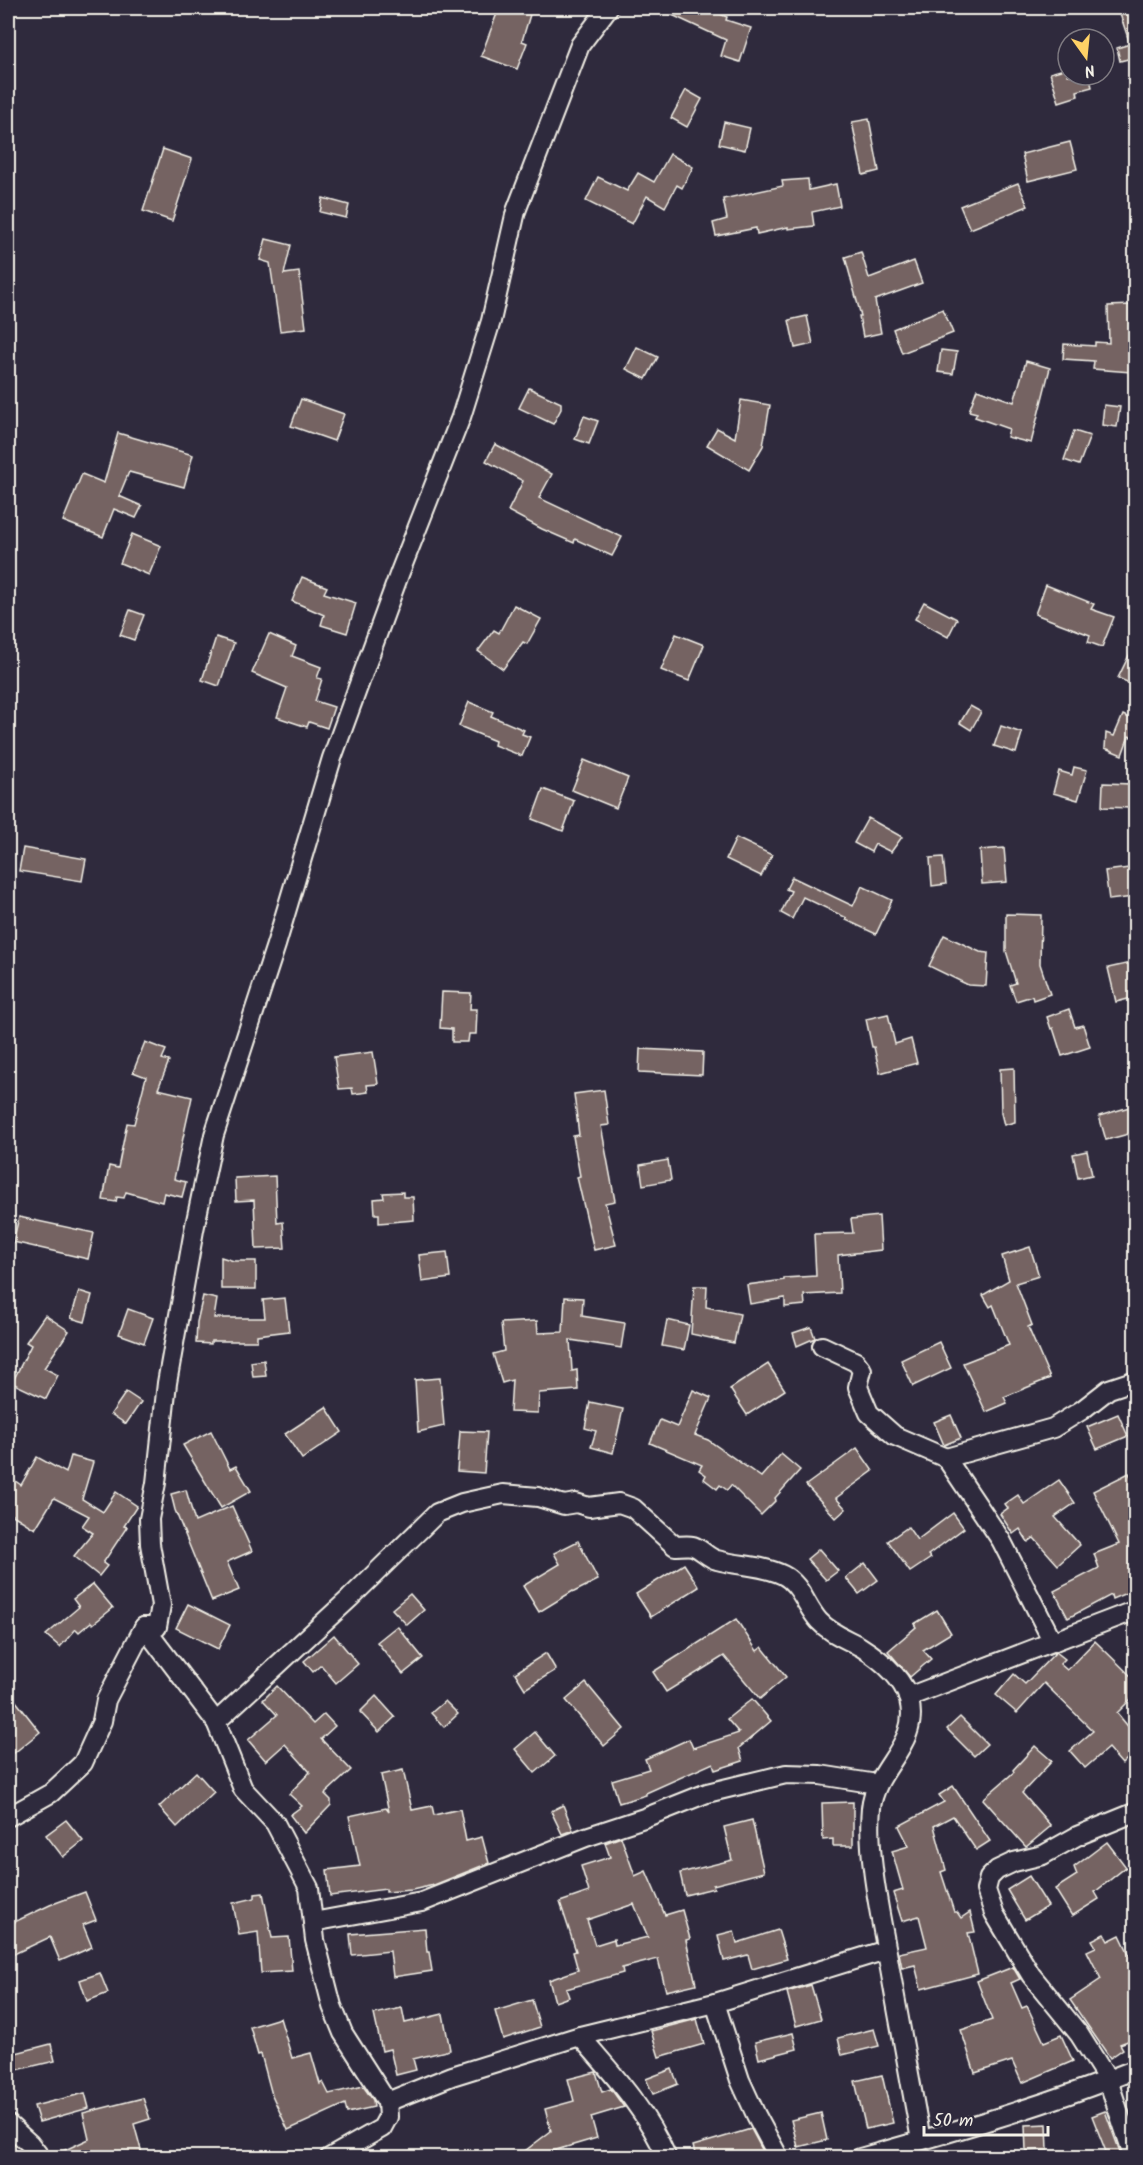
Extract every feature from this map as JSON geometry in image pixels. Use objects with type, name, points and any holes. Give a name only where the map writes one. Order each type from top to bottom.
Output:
[{"type":"street","points":[[144,1627],[157,1627],[160,1605],[150,1544],[149,1519],[156,1483],[167,1383],[194,1230],[214,1135],[276,945],[332,758],[400,573],[461,417],[491,321],[516,211],[580,45],[608,8]]},
{"type":"street","points":[[822,1346],[856,1362],[862,1370],[858,1387],[869,1413],[895,1436],[946,1458],[1000,1540],[1053,1641]]},
{"type":"street","points":[[946,1458],[1053,1428],[1082,1410],[1109,1389],[1136,1380]]},
{"type":"street","points":[[216,1722],[350,1598],[437,1513],[462,1503],[503,1494],[538,1497],[564,1505],[576,1503],[590,1507],[627,1504],[675,1546],[693,1546],[714,1559],[781,1574],[795,1584],[819,1621],[831,1632],[860,1647],[886,1666],[900,1682],[908,1697],[912,1712],[910,1729],[903,1746],[874,1791],[870,1819],[876,1896],[921,2140]]},
{"type":"street","points":[[908,1697],[1136,1610]]},
{"type":"street","points":[[144,1627],[216,1722],[243,1789],[275,1823],[309,1888],[315,1940],[339,2024],[387,2102],[388,2117],[382,2128],[329,2157]]},
{"type":"street","points":[[8,1817],[51,1793],[83,1763],[102,1721],[106,1700],[144,1627]]},
{"type":"street","points":[[313,1922],[422,1902],[586,1837],[644,1818],[707,1793],[786,1774],[820,1775],[877,1784]]},
{"type":"street","points":[[1133,2150],[1108,2080],[1079,2034],[1030,1975],[994,1913],[986,1890],[989,1878],[997,1870],[1014,1862],[1043,1855],[1077,1836],[1136,1812]]},
{"type":"street","points":[[387,2102],[452,2076],[580,2036],[715,2003],[886,1950]]},
{"type":"street","points":[[715,2003],[740,2080],[779,2157]]},
{"type":"street","points":[[580,2036],[630,2094],[667,2157]]},
{"type":"street","points":[[860,2157],[921,2140],[1136,2069]]},
{"type":"street","points":[[8,2124],[41,2157]]},
{"type":"building","points":[[499,8],[532,8],[522,41],[527,43],[517,69],[481,56]]},
{"type":"building","points":[[657,8],[707,8],[727,17],[726,20],[751,28],[740,62],[721,56],[726,40]]},
{"type":"building","points":[[1118,8],[1136,8],[1136,57],[1120,61],[1117,48],[1130,44]]},
{"type":"building","points":[[1056,71],[1056,87],[1092,87],[1077,91],[1078,96],[1059,102],[1050,73]]},
{"type":"building","points":[[686,90],[702,99],[687,127],[671,118]]},
{"type":"building","points":[[869,119],[879,171],[863,175],[852,122]]},
{"type":"building","points":[[724,122],[750,128],[745,150],[719,144]]},
{"type":"building","points":[[1070,142],[1077,169],[1028,181],[1022,154]]},
{"type":"building","points":[[163,149],[192,159],[172,221],[143,211]]},
{"type":"building","points":[[670,154],[693,167],[682,188],[677,185],[665,207],[647,196],[632,224],[586,201],[598,177],[627,191],[638,173],[654,182]]},
{"type":"building","points":[[808,179],[809,190],[836,184],[840,206],[812,212],[814,226],[788,229],[788,227],[757,234],[756,228],[716,236],[713,223],[727,219],[723,199],[783,186],[782,181]]},
{"type":"building","points":[[1018,183],[1028,206],[970,229],[960,206]]},
{"type":"building","points":[[323,198],[349,205],[346,218],[320,212]]},
{"type":"building","points":[[266,239],[291,245],[284,274],[299,272],[306,328],[280,331],[270,263],[260,260]]},
{"type":"building","points":[[861,252],[869,278],[914,261],[922,283],[875,300],[881,333],[863,337],[859,316],[861,316],[845,257]]},
{"type":"building","points":[[1132,305],[1131,372],[1093,369],[1094,361],[1063,359],[1064,344],[1095,346],[1095,342],[1109,343],[1108,306]]},
{"type":"building","points":[[943,309],[953,333],[902,353],[893,329]]},
{"type":"building","points":[[807,316],[813,344],[795,348],[789,320]]},
{"type":"building","points":[[637,347],[658,357],[646,379],[626,369]]},
{"type":"building","points":[[941,350],[957,352],[953,374],[938,372]]},
{"type":"building","points":[[1026,361],[1050,368],[1031,443],[1007,437],[1009,429],[975,417],[977,413],[969,411],[977,389],[1014,402]]},
{"type":"building","points":[[529,388],[561,403],[561,409],[553,424],[519,408]]},
{"type":"building","points":[[301,399],[344,414],[334,441],[291,426]]},
{"type":"building","points":[[741,400],[770,405],[763,446],[749,470],[707,445],[717,428],[735,438]]},
{"type":"building","points":[[1104,405],[1120,407],[1117,427],[1102,425]]},
{"type":"building","points":[[584,416],[598,421],[589,444],[575,439]]},
{"type":"building","points":[[1074,431],[1090,436],[1079,465],[1064,460]]},
{"type":"building","points":[[118,433],[193,455],[184,487],[129,472],[119,496],[142,506],[136,518],[114,509],[103,537],[63,521],[82,474],[104,483]]},
{"type":"building","points":[[495,444],[552,474],[539,498],[622,537],[612,556],[575,539],[574,543],[508,511],[523,481],[486,461]]},
{"type":"building","points":[[132,534],[161,546],[149,575],[120,563]]},
{"type":"building","points":[[302,577],[327,587],[324,593],[356,603],[347,633],[321,625],[324,615],[292,601]]},
{"type":"building","points":[[1046,585],[1094,604],[1091,609],[1114,617],[1102,647],[1088,642],[1090,635],[1035,614]]},
{"type":"building","points":[[924,602],[957,619],[948,637],[915,619]]},
{"type":"building","points":[[514,605],[541,619],[527,644],[523,642],[503,669],[478,651],[494,630],[499,633]]},
{"type":"building","points":[[130,610],[144,615],[134,640],[120,635]]},
{"type":"building","points":[[269,634],[296,646],[292,656],[321,667],[317,678],[322,679],[315,701],[334,707],[327,728],[309,722],[307,727],[277,717],[287,688],[252,673]]},
{"type":"building","points":[[676,634],[704,645],[689,681],[661,670]]},
{"type":"building","points":[[216,637],[234,643],[219,686],[202,680]]},
{"type":"building","points":[[1136,641],[1136,686],[1118,678]]},
{"type":"building","points":[[469,702],[493,712],[491,716],[524,730],[522,734],[530,737],[522,756],[494,745],[495,741],[459,726]]},
{"type":"building","points":[[970,706],[981,712],[971,730],[960,723]]},
{"type":"building","points":[[1123,715],[1136,721],[1136,739],[1129,736],[1122,755],[1105,748],[1106,733],[1114,736]]},
{"type":"building","points":[[1001,726],[1022,733],[1016,753],[994,746]]},
{"type":"building","points":[[584,760],[628,778],[616,808],[572,790]]},
{"type":"building","points":[[1074,767],[1087,770],[1078,800],[1053,793],[1059,771],[1072,775]]},
{"type":"building","points":[[1103,783],[1132,784],[1131,808],[1102,807]]},
{"type":"building","points":[[543,789],[574,801],[563,831],[532,819]]},
{"type":"building","points":[[868,818],[902,837],[891,852],[875,844],[871,852],[854,843]]},
{"type":"building","points":[[736,838],[772,855],[761,876],[726,859]]},
{"type":"building","points":[[23,848],[86,859],[82,881],[19,871]]},
{"type":"building","points":[[1004,848],[1007,882],[982,884],[980,850]]},
{"type":"building","points":[[943,857],[946,884],[932,886],[930,858]]},
{"type":"building","points":[[1129,868],[1133,897],[1109,900],[1105,871]]},
{"type":"building","points":[[792,877],[853,906],[862,886],[892,900],[876,934],[803,897],[792,919],[781,913],[791,891],[786,889]]},
{"type":"building","points":[[1006,914],[1041,915],[1040,964],[1050,994],[1033,1000],[1032,996],[1016,1001],[1010,985],[1016,983],[1006,951]]},
{"type":"building","points":[[944,935],[980,952],[988,953],[986,986],[968,985],[929,966]]},
{"type":"building","points":[[1131,963],[1136,981],[1136,997],[1116,1002],[1108,968]]},
{"type":"building","points":[[442,992],[471,993],[470,1009],[477,1009],[476,1034],[469,1034],[468,1042],[452,1042],[452,1029],[440,1028]]},
{"type":"building","points":[[1069,1009],[1075,1027],[1083,1025],[1090,1047],[1062,1056],[1047,1017]]},
{"type":"building","points":[[888,1014],[895,1044],[911,1039],[917,1063],[880,1073],[866,1019]]},
{"type":"building","points":[[145,1042],[166,1050],[162,1059],[169,1061],[158,1089],[192,1097],[174,1179],[186,1182],[182,1197],[164,1193],[162,1202],[126,1192],[124,1198],[117,1197],[116,1202],[103,1200],[109,1166],[118,1168],[127,1123],[134,1124],[146,1077],[133,1072]]},
{"type":"building","points":[[640,1049],[703,1052],[702,1075],[639,1072]]},
{"type":"building","points":[[373,1052],[378,1084],[367,1085],[368,1092],[353,1094],[352,1088],[339,1089],[334,1057]]},
{"type":"building","points":[[1014,1068],[1015,1122],[1004,1125],[1001,1113],[1000,1069]]},
{"type":"building","points":[[604,1090],[609,1125],[601,1126],[615,1201],[605,1203],[616,1245],[594,1250],[577,1177],[580,1176],[573,1136],[579,1135],[574,1094]]},
{"type":"building","points":[[1136,1105],[1136,1132],[1106,1140],[1099,1116]]},
{"type":"building","points":[[1087,1151],[1092,1175],[1078,1178],[1073,1154]]},
{"type":"building","points":[[668,1160],[671,1180],[643,1185],[640,1165]]},
{"type":"building","points":[[275,1176],[277,1223],[283,1222],[285,1248],[256,1249],[254,1200],[236,1201],[235,1178]]},
{"type":"building","points":[[403,1192],[403,1197],[413,1197],[414,1220],[379,1223],[379,1214],[375,1214],[374,1199],[384,1198],[383,1193]]},
{"type":"building","points":[[879,1216],[881,1250],[838,1255],[840,1293],[804,1295],[805,1305],[785,1307],[785,1298],[750,1304],[747,1285],[784,1280],[784,1278],[816,1276],[814,1234],[853,1233],[851,1219]]},
{"type":"building","points":[[19,1217],[94,1233],[88,1259],[13,1242]]},
{"type":"building","points":[[1030,1247],[1039,1276],[1016,1283],[1032,1325],[1028,1327],[1050,1378],[1004,1397],[1007,1403],[986,1412],[963,1363],[1009,1345],[993,1305],[990,1307],[983,1295],[1009,1280],[1002,1256]]},
{"type":"building","points":[[447,1252],[450,1278],[422,1282],[419,1255]]},
{"type":"building","points":[[221,1257],[234,1261],[256,1261],[256,1289],[221,1289]]},
{"type":"building","points":[[694,1286],[707,1286],[706,1307],[740,1314],[734,1343],[691,1334]]},
{"type":"building","points":[[79,1291],[92,1295],[85,1322],[71,1318]]},
{"type":"building","points":[[203,1296],[217,1299],[214,1318],[265,1318],[263,1300],[285,1298],[289,1331],[257,1335],[257,1341],[196,1343],[197,1322]]},
{"type":"building","points":[[565,1297],[583,1298],[582,1316],[625,1323],[621,1348],[570,1340],[572,1371],[577,1370],[578,1390],[539,1393],[538,1413],[510,1412],[512,1380],[502,1383],[493,1354],[504,1351],[501,1323],[537,1321],[538,1333],[563,1332]]},
{"type":"building","points":[[128,1309],[153,1318],[144,1343],[119,1334]]},
{"type":"building","points":[[45,1315],[69,1331],[44,1368],[58,1375],[46,1399],[12,1383],[31,1345],[26,1342]]},
{"type":"building","points":[[667,1320],[689,1325],[684,1350],[662,1346]]},
{"type":"building","points":[[811,1327],[815,1338],[797,1346],[793,1333]]},
{"type":"building","points":[[939,1342],[951,1368],[913,1386],[901,1360]]},
{"type":"building","points":[[264,1360],[266,1376],[253,1377],[251,1362]]},
{"type":"building","points":[[768,1364],[785,1390],[747,1415],[730,1389]]},
{"type":"building","points":[[440,1378],[444,1426],[418,1432],[415,1380]]},
{"type":"building","points":[[693,1390],[711,1398],[695,1435],[708,1440],[761,1477],[781,1454],[800,1470],[761,1515],[731,1485],[727,1490],[720,1485],[717,1489],[704,1479],[706,1475],[699,1470],[702,1465],[650,1443],[660,1420],[677,1427]]},
{"type":"building","points":[[126,1392],[141,1402],[126,1424],[111,1414]]},
{"type":"building","points":[[590,1402],[623,1409],[613,1453],[591,1447],[596,1431],[585,1428]]},
{"type":"building","points":[[326,1407],[342,1432],[302,1459],[285,1434]]},
{"type":"building","points":[[1118,1414],[1128,1436],[1097,1449],[1087,1427]]},
{"type":"building","points":[[951,1415],[961,1438],[944,1445],[934,1422]]},
{"type":"building","points":[[211,1431],[230,1469],[236,1466],[251,1491],[221,1508],[183,1445]]},
{"type":"building","points":[[460,1431],[487,1432],[484,1473],[457,1471]]},
{"type":"building","points":[[857,1448],[873,1471],[836,1498],[846,1509],[836,1518],[806,1485]]},
{"type":"building","points":[[71,1456],[93,1462],[82,1499],[103,1512],[116,1492],[137,1506],[124,1526],[127,1527],[103,1563],[107,1566],[99,1576],[74,1556],[93,1533],[82,1526],[89,1516],[54,1498],[35,1529],[8,1512],[8,1476],[21,1485],[37,1457],[66,1473]]},
{"type":"building","points":[[1129,1473],[1136,1486],[1136,1589],[1112,1599],[1111,1595],[1068,1618],[1054,1591],[1099,1568],[1094,1554],[1119,1544],[1093,1491]]},
{"type":"building","points":[[1059,1480],[1075,1503],[1055,1517],[1080,1545],[1058,1565],[1034,1538],[1028,1542],[1020,1529],[1013,1534],[1000,1514],[1008,1508],[1005,1504],[1018,1495],[1024,1504]]},
{"type":"building","points":[[186,1490],[195,1522],[232,1506],[252,1551],[227,1562],[239,1590],[212,1601],[175,1510],[171,1494]]},
{"type":"building","points":[[953,1513],[964,1528],[928,1555],[931,1558],[910,1572],[888,1541],[908,1527],[917,1540]]},
{"type":"building","points":[[578,1541],[598,1580],[573,1591],[539,1612],[523,1586],[560,1564],[554,1553]]},
{"type":"building","points":[[819,1549],[838,1571],[826,1580],[807,1559]]},
{"type":"building","points":[[865,1563],[878,1580],[859,1594],[846,1578]]},
{"type":"building","points":[[684,1564],[699,1587],[651,1617],[636,1594]]},
{"type":"building","points":[[93,1584],[113,1608],[79,1632],[76,1629],[60,1647],[46,1635],[79,1607],[73,1599]]},
{"type":"building","points":[[410,1594],[424,1610],[407,1625],[392,1609]]},
{"type":"building","points":[[188,1604],[230,1625],[218,1649],[176,1628]]},
{"type":"building","points":[[937,1610],[951,1633],[923,1650],[931,1659],[910,1677],[888,1651],[916,1627],[914,1624]]},
{"type":"building","points":[[736,1619],[757,1651],[762,1647],[786,1677],[760,1699],[724,1656],[666,1692],[653,1672]]},
{"type":"building","points":[[397,1626],[423,1658],[403,1674],[377,1642]]},
{"type":"building","points":[[334,1635],[358,1664],[336,1683],[321,1665],[313,1672],[304,1661]]},
{"type":"building","points":[[1095,1641],[1136,1681],[1136,1694],[1117,1713],[1136,1736],[1136,1769],[1127,1759],[1122,1764],[1108,1748],[1085,1768],[1070,1751],[1093,1731],[1044,1683],[1017,1713],[996,1695],[1014,1674],[1025,1684],[1056,1652],[1065,1659],[1060,1664],[1067,1670]]},
{"type":"building","points":[[546,1653],[556,1670],[525,1689],[515,1673]]},
{"type":"building","points":[[586,1683],[624,1729],[604,1746],[566,1700]]},
{"type":"building","points":[[277,1686],[313,1724],[324,1714],[335,1726],[321,1739],[351,1770],[325,1794],[331,1800],[331,1805],[304,1833],[290,1815],[302,1806],[289,1794],[310,1772],[285,1744],[266,1761],[248,1740],[277,1715],[263,1700]]},
{"type":"building","points":[[8,1691],[40,1732],[8,1758]]},
{"type":"building","points":[[376,1696],[395,1717],[379,1732],[360,1712]]},
{"type":"building","points":[[752,1699],[771,1721],[739,1748],[743,1761],[715,1770],[713,1763],[646,1793],[646,1795],[619,1803],[612,1780],[649,1769],[645,1759],[689,1739],[693,1748],[739,1733],[727,1719]]},
{"type":"building","points":[[445,1701],[458,1714],[444,1727],[431,1713]]},
{"type":"building","points":[[960,1717],[987,1744],[974,1756],[947,1729]]},
{"type":"building","points":[[535,1732],[555,1756],[535,1773],[515,1749]]},
{"type":"building","points":[[1035,1746],[1052,1761],[1022,1793],[1051,1826],[1026,1847],[983,1799],[1014,1772],[1013,1770]]},
{"type":"building","points":[[403,1770],[412,1810],[432,1806],[434,1815],[460,1809],[466,1841],[482,1837],[489,1863],[434,1885],[412,1890],[386,1892],[386,1889],[330,1896],[327,1870],[360,1866],[349,1816],[386,1808],[389,1812],[381,1775]]},
{"type":"building","points":[[196,1772],[214,1792],[177,1827],[159,1807]]},
{"type":"building","points":[[953,1786],[990,1841],[976,1850],[953,1816],[934,1826],[946,1870],[941,1872],[954,1912],[957,1912],[961,1918],[970,1912],[975,1932],[968,1933],[978,1974],[921,1989],[915,1965],[902,1968],[899,1953],[927,1947],[919,1916],[902,1921],[893,1893],[903,1890],[892,1851],[909,1846],[899,1826],[944,1802],[939,1795]]},
{"type":"building","points":[[853,1802],[853,1846],[833,1846],[833,1839],[823,1840],[822,1803]]},
{"type":"building","points":[[563,1805],[573,1830],[562,1834],[551,1811]]},
{"type":"building","points":[[66,1820],[83,1841],[63,1857],[46,1835]]},
{"type":"building","points":[[752,1820],[764,1872],[685,1895],[680,1873],[732,1860],[724,1827]]},
{"type":"building","points":[[621,1837],[635,1876],[646,1871],[665,1915],[682,1910],[690,1939],[686,1940],[696,1984],[666,1991],[658,1959],[622,1968],[623,1973],[566,1989],[569,1997],[555,2002],[549,1980],[578,1970],[573,1952],[576,1951],[560,1902],[589,1892],[581,1866],[610,1857],[605,1843]],"holes":[[[634,1904],[648,1937],[615,1945],[614,1939],[595,1945],[587,1920]]]},
{"type":"building","points":[[1107,1842],[1126,1867],[1095,1892],[1099,1899],[1072,1916],[1055,1889],[1077,1875],[1074,1867]]},
{"type":"building","points":[[1029,1876],[1048,1906],[1025,1920],[1007,1890]]},
{"type":"building","points":[[85,1892],[96,1920],[83,1925],[92,1947],[60,1961],[50,1937],[14,1954],[8,1940],[8,1925],[50,1905]]},
{"type":"building","points":[[263,1893],[272,1938],[289,1937],[292,1971],[261,1973],[258,1932],[239,1935],[233,1903],[255,1898],[255,1894]]},
{"type":"building","points":[[425,1928],[427,1952],[429,1952],[432,1971],[393,1977],[390,1951],[352,1955],[350,1934]]},
{"type":"building","points":[[778,1930],[787,1959],[752,1969],[748,1955],[724,1961],[718,1935],[734,1931],[737,1943]]},
{"type":"building","points":[[1104,1934],[1108,1941],[1120,1935],[1132,1960],[1136,1959],[1136,2038],[1120,2044],[1123,2049],[1110,2058],[1070,2000],[1101,1979],[1087,1951],[1096,1947],[1092,1940]]},
{"type":"building","points":[[1013,1967],[1020,1979],[1011,1983],[1022,2008],[1027,2006],[1044,2042],[1061,2035],[1073,2061],[1022,2083],[1012,2061],[975,2073],[961,2030],[992,2020],[977,1981]]},
{"type":"building","points":[[100,1973],[108,1993],[87,2001],[80,1980]]},
{"type":"building","points":[[811,1985],[821,2019],[796,2026],[787,1992]]},
{"type":"building","points":[[532,2000],[540,2027],[503,2039],[495,2011]]},
{"type":"building","points":[[402,2008],[405,2023],[443,2014],[450,2050],[413,2059],[416,2070],[396,2075],[390,2049],[382,2051],[374,2014]]},
{"type":"building","points":[[280,2018],[292,2058],[311,2053],[320,2084],[323,2082],[329,2094],[363,2086],[373,2100],[374,2107],[347,2113],[345,2104],[288,2130],[272,2095],[261,2054],[258,2055],[250,2027]]},
{"type":"building","points":[[697,2019],[704,2044],[659,2057],[651,2031]]},
{"type":"building","points":[[874,2029],[879,2046],[842,2055],[838,2038]]},
{"type":"building","points":[[793,2033],[797,2049],[759,2059],[755,2042]]},
{"type":"building","points":[[51,2044],[55,2061],[8,2072],[8,2055]]},
{"type":"building","points":[[672,2069],[678,2084],[653,2094],[646,2079]]},
{"type":"building","points":[[596,2072],[602,2092],[611,2089],[624,2107],[591,2117],[597,2138],[553,2151],[558,2157],[517,2157],[551,2131],[545,2109],[574,2101],[568,2079]]},
{"type":"building","points":[[882,2075],[893,2123],[866,2129],[855,2081]]},
{"type":"building","points":[[85,2093],[89,2108],[39,2122],[34,2106]]},
{"type":"building","points":[[143,2098],[150,2119],[134,2124],[143,2157],[52,2157],[89,2139],[83,2113]]},
{"type":"building","points":[[1105,2111],[1122,2157],[1108,2157],[1092,2116]]},
{"type":"building","points":[[821,2113],[827,2140],[798,2147],[791,2120]]},
{"type":"building","points":[[1047,2124],[1048,2150],[1026,2151],[1025,2125]]},
{"type":"building","points":[[751,2129],[766,2157],[696,2157],[693,2146]]}]
